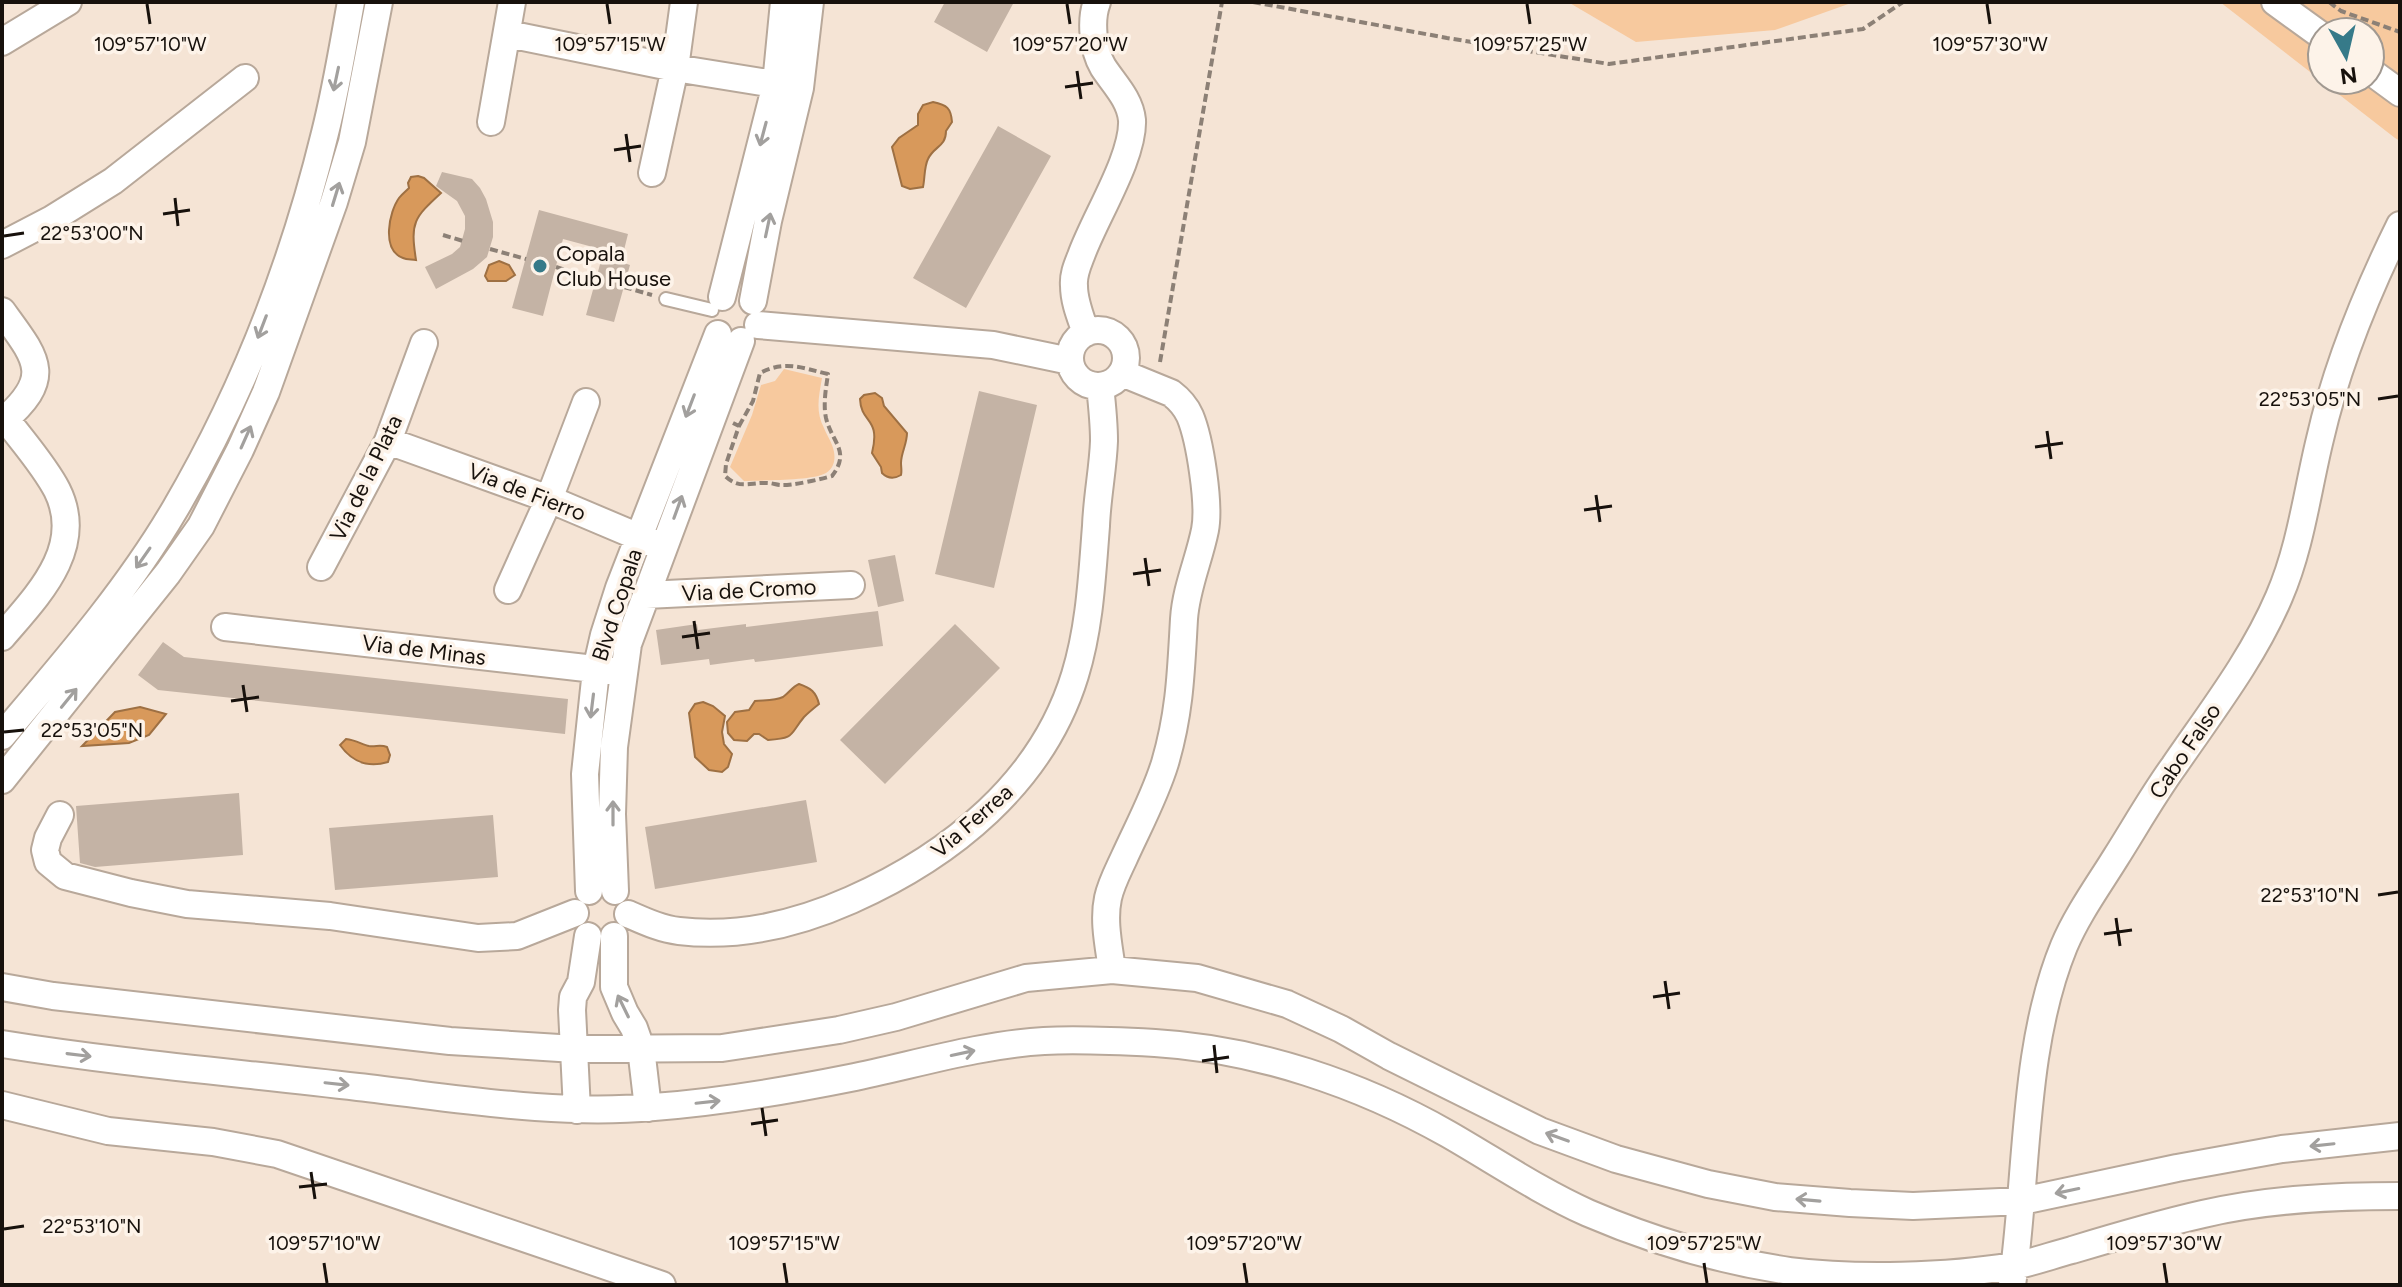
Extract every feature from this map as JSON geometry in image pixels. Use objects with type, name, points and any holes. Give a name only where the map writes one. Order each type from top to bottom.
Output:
[{"type":"street","points":[[2,42],[68,2]]},
{"type":"street","points":[[2,736],[102,615],[156,538],[195,474],[241,379],[298,228],[325,132],[351,2]]},
{"type":"street","points":[[2,780],[168,573],[201,526],[222,487],[266,392],[334,202],[352,142],[379,2]]},
{"type":"street","points":[[491,122],[512,2]]},
{"type":"street","points":[[652,173],[675,68],[684,2]]},
{"type":"street","name":"Blvd Copala","points":[[784,2],[788,86]]},
{"type":"street","name":"Blvd Copala","points":[[602,913],[585,774],[596,670],[619,588],[652,542],[714,411],[810,2]]},
{"type":"street","points":[[1086,333],[1074,295],[1074,275],[1089,234],[1127,152],[1132,119],[1126,100],[1101,64],[1092,14],[1097,2]]},
{"type":"street","points":[[2275,2],[2306,24]]},
{"type":"street","points":[[508,34],[675,68],[788,86]]},
{"type":"street","points":[[2,245],[52,219],[113,181],[245,78]]},
{"type":"street","name":"Cabo Falso","points":[[2013,1275],[2027,1122],[2040,1033],[2048,995],[2065,945],[2088,901],[2161,785],[2238,671],[2279,597],[2294,557],[2334,383],[2354,328],[2400,225]]},
{"type":"street","points":[[2,311],[25,343],[36,367],[36,380],[31,391],[4,421],[57,491],[66,521],[66,537],[58,563],[2,637]]},
{"type":"street","points":[[734,318],[993,345],[1070,361]]},
{"type":"street","name":"Blvd Copala","points":[[602,913],[612,814],[614,747],[628,644],[646,595],[652,542],[734,318]]},
{"type":"street","points":[[1111,380],[1125,356],[1118,340],[1103,331],[1086,333],[1073,344],[1070,361],[1083,383],[1111,380],[1156,387],[1177,398],[1189,415],[1198,445],[1206,502],[1206,527],[1188,591],[1184,618],[1178,709],[1172,737],[1158,784],[1107,900],[1107,936],[1112,970]]},
{"type":"street","name":"Via de la Plata","points":[[321,567],[388,441],[424,343]]},
{"type":"street","name":"Via Ferrea","points":[[602,913],[678,931],[701,932],[763,928],[798,921],[885,885],[926,861],[992,808],[1042,750],[1061,714],[1074,676],[1091,597],[1097,500],[1111,380]]},
{"type":"street","points":[[508,590],[549,499],[586,402]]},
{"type":"street","name":"Via de Fierro","points":[[388,441],[549,499],[652,542]]},
{"type":"street","points":[[195,474],[222,487]]},
{"type":"street","name":"Via de Cromo","points":[[646,595],[851,585]]},
{"type":"street","name":"Via de Minas","points":[[225,627],[623,671]]},
{"type":"street","points":[[60,815],[45,850],[48,862],[65,876],[187,904],[330,916],[478,938],[517,936],[602,913]]},
{"type":"street","points":[[602,913],[614,987],[641,1048],[648,1108]]},
{"type":"street","points":[[577,1110],[573,997],[581,982],[602,913]]},
{"type":"street","points":[[2,987],[53,996],[419,1037],[575,1049],[722,1048],[839,1030],[896,1017],[1026,978],[1112,970],[1197,978],[1287,1004],[1540,1131],[1616,1159],[1708,1184],[1775,1197],[1850,1203],[1913,1206],[2022,1201],[2282,1149],[2400,1136]]},
{"type":"street","points":[[2,1044],[577,1110],[648,1108],[733,1099],[973,1051],[1040,1041],[1184,1045],[1250,1056],[1379,1100],[1446,1133],[1513,1174],[1585,1212],[1657,1241],[1726,1259],[1793,1271],[1857,1275],[2013,1275],[2208,1212],[2260,1204],[2400,1196]]},
{"type":"street","points":[[2,1105],[108,1131],[213,1142],[277,1154],[662,1285]]},
{"type":"lane","points":[[666,299],[734,318]]},
{"type":"path","points":[[1156,387],[1222,2]]},
{"type":"path","points":[[1253,2],[1609,64],[1863,29],[1903,2]]},
{"type":"path","points":[[2329,2],[2341,11],[2400,32]]},
{"type":"path","points":[[443,235],[463,241]]},
{"type":"path","points":[[490,249],[526,259]]},
{"type":"path","points":[[556,267],[596,280]]},
{"type":"path","points":[[624,287],[666,299]]},
{"type":"path","points":[[788,365],[828,374],[825,417],[841,452],[840,465],[832,476],[793,485],[768,483],[745,486],[732,482],[725,476],[726,464],[739,426],[753,401],[760,373],[771,367],[788,365]]},
{"type":"path","points":[[714,411],[739,426]]},
{"type":"shaded area","points":[[1568,2],[1854,2],[1775,30],[1636,42]]},
{"type":"shaded area","points":[[2220,2],[2400,2],[2400,141],[2341,96],[2386,96],[2386,16],[2306,16],[2306,69]]},
{"type":"shaded area","points":[[933,102],[947,108],[952,122],[944,140],[928,159],[923,187],[910,189],[902,186],[892,147],[918,125],[918,114],[923,105]]},
{"type":"shaded area","points":[[418,176],[441,193],[416,222],[416,260],[396,254],[389,239],[389,230],[395,204],[409,188],[411,177]]},
{"type":"shaded area","points":[[499,261],[509,265],[515,275],[506,281],[488,281],[485,276],[489,265]]},
{"type":"shaded area","points":[[784,369],[822,378],[819,409],[821,422],[833,449],[833,464],[819,476],[744,481],[730,467],[761,385],[775,381]]},
{"type":"shaded area","points":[[875,393],[907,433],[901,475],[896,477],[882,473],[872,453],[874,433],[860,399]]},
{"type":"shaded area","points":[[799,684],[812,691],[819,704],[791,734],[768,740],[754,734],[747,741],[734,740],[728,733],[727,722],[735,712],[749,710],[755,701],[783,697]]},
{"type":"shaded area","points":[[703,702],[725,716],[722,732],[724,744],[732,754],[728,767],[722,772],[709,770],[695,757],[689,713],[695,704]]},
{"type":"shaded area","points":[[140,707],[166,714],[149,735],[129,743],[82,746],[115,712]]},
{"type":"shaded area","points":[[346,739],[369,746],[387,747],[390,755],[388,762],[367,764],[355,759],[340,745]]},
{"type":"building","points":[[945,2],[1014,2],[987,52],[934,22]]},
{"type":"building","points":[[998,126],[1051,156],[966,308],[913,278]]},
{"type":"building","points":[[442,172],[472,179],[480,188],[493,222],[493,237],[487,257],[473,269],[436,289],[425,267],[460,247],[465,229],[465,216],[457,201],[436,186]]},
{"type":"building","name":"Copala Club House","points":[[539,210],[628,234],[621,262],[630,265],[614,322],[586,315],[604,250],[563,239],[543,316],[512,308]]},
{"type":"building","points":[[979,391],[1037,405],[994,588],[935,574]]},
{"type":"building","points":[[895,555],[904,601],[878,607],[868,560]]},
{"type":"building","points":[[878,611],[883,646],[755,662],[754,659],[710,665],[709,659],[661,665],[656,630],[697,624],[698,630],[746,624],[746,627]]},
{"type":"building","points":[[955,624],[1000,668],[885,784],[840,740]]},
{"type":"building","points":[[163,642],[184,657],[568,699],[565,734],[158,690],[138,675]]},
{"type":"building","points":[[239,793],[243,855],[95,867],[80,863],[76,806]]},
{"type":"building","points":[[806,800],[817,862],[655,889],[645,827]]},
{"type":"building","points":[[493,815],[498,877],[335,890],[329,828]]},
{"type":"place","name":"Copala Club House","points":[[540,266]]}]
